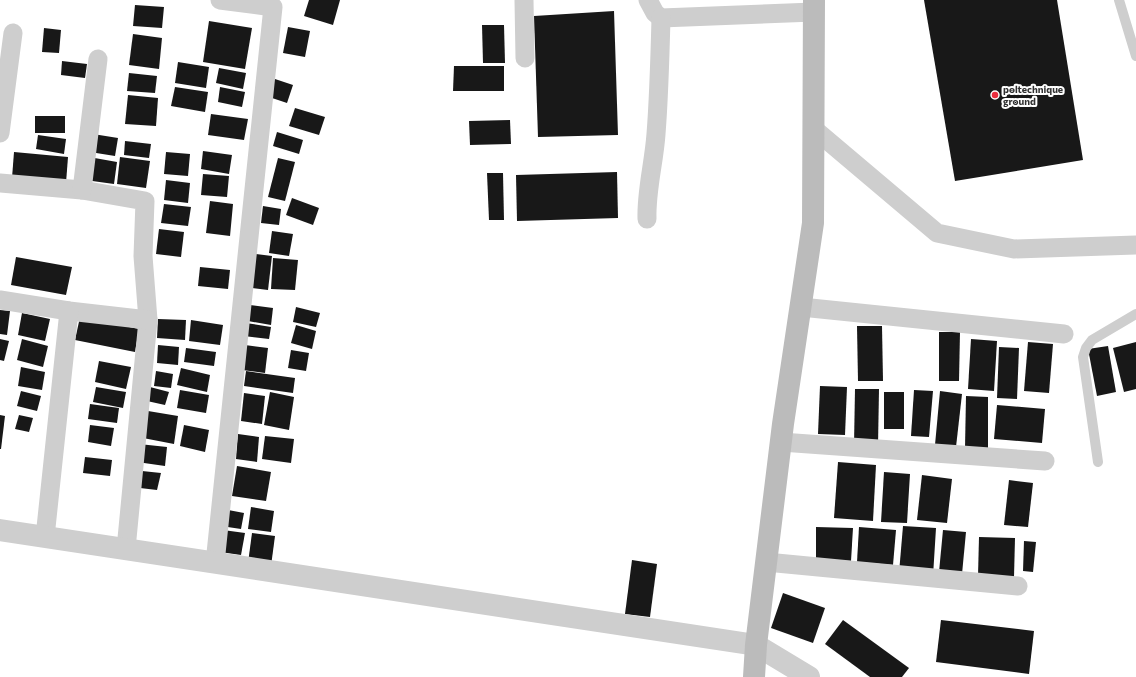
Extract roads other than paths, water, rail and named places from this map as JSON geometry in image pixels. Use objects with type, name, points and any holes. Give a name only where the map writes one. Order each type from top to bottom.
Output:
[{"type":"main road","points":[[754,677],[756,645],[781,442],[813,224],[814,6]]},
{"type":"street","points":[[214,563],[273,7],[220,0]]},
{"type":"street","points":[[524,0],[525,58]]},
{"type":"street","points":[[647,219],[648,194],[656,134],[661,18],[648,0]]},
{"type":"street","points":[[661,18],[814,6]]},
{"type":"street","points":[[0,134],[13,33]]},
{"type":"street","points":[[82,190],[98,59]]},
{"type":"street","points":[[814,129],[937,233],[1014,249],[1136,245]]},
{"type":"street","points":[[0,184],[82,190],[145,201],[143,256],[148,320],[126,548]]},
{"type":"street","points":[[0,300],[69,311],[148,320]]},
{"type":"street","points":[[801,307],[1064,334]]},
{"type":"street","points":[[45,537],[69,311]]},
{"type":"street","points":[[781,442],[1045,461]]},
{"type":"street","points":[[0,530],[756,645],[810,677]]},
{"type":"street","points":[[766,562],[1018,586]]},
{"type":"lane","points":[[1119,0],[1136,56]]},
{"type":"lane","points":[[1098,462],[1083,357],[1086,348],[1092,340],[1136,314]]},
{"type":"place","name":"poltechnique ground","points":[[995,95]]}]
